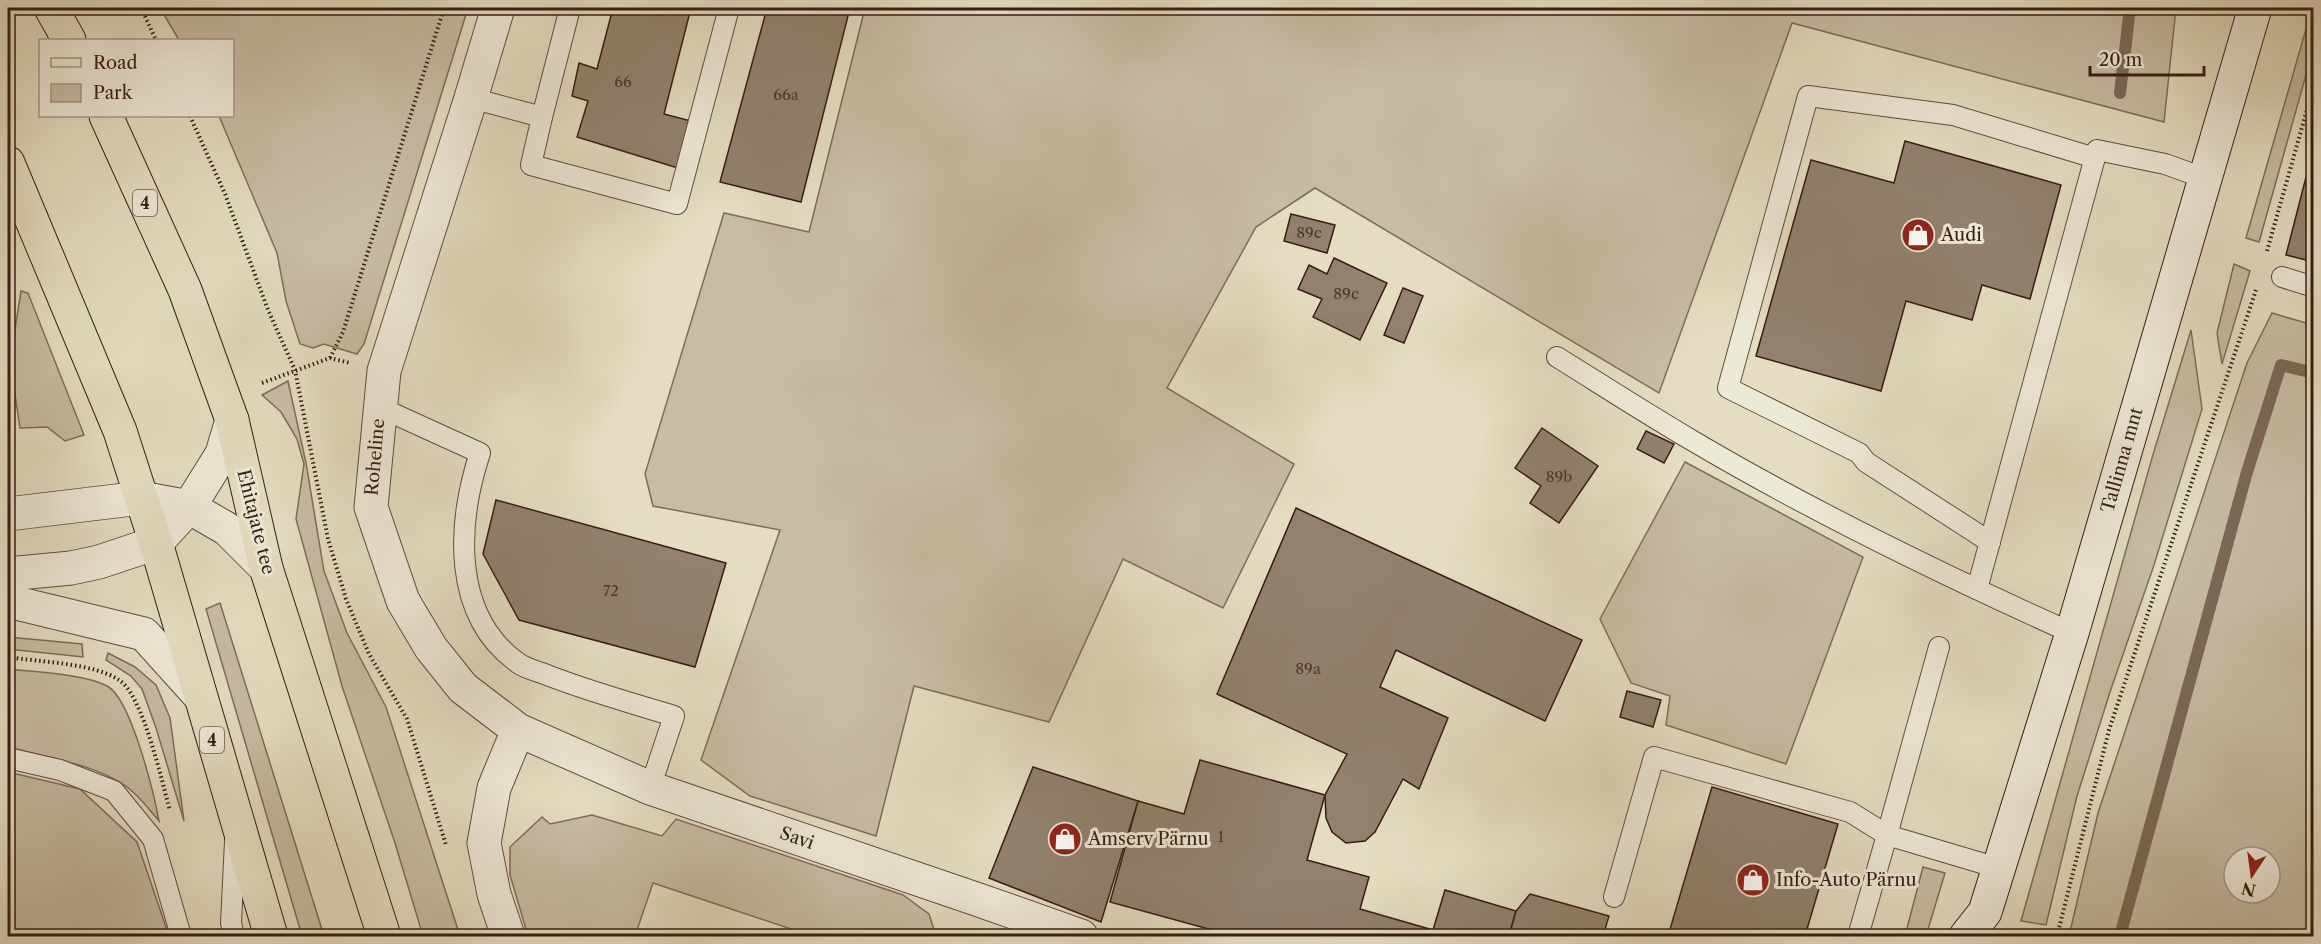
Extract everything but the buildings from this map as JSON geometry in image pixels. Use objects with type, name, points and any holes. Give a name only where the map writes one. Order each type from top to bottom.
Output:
[{"type":"highway","points":[[51,8],[68,39]]},
{"type":"highway","name":"Ehitajate tee","points":[[106,117],[185,290],[232,420],[266,568],[384,936]]},
{"type":"highway","name":"4","points":[[8,163],[120,432],[156,543],[272,936]]},
{"type":"street","name":"Roheline","points":[[498,8],[384,370],[371,507],[402,601],[431,648],[463,687],[518,730]]},
{"type":"street","name":"Tallinna mnt","points":[[1979,928],[2072,633],[2254,8]]},
{"type":"street","points":[[8,574],[70,568],[99,562],[156,543],[189,507],[222,454],[232,420]]},
{"type":"street","points":[[8,514],[141,498],[189,507],[227,529],[266,568]]},
{"type":"street","points":[[8,601],[144,634],[199,695]]},
{"type":"street","points":[[508,936],[494,894],[484,843],[494,788],[518,730]]},
{"type":"street","name":"Savi","points":[[518,730],[650,788],[1081,936]]},
{"type":"lane","points":[[570,8],[531,165],[677,204],[729,8]]},
{"type":"lane","points":[[1990,542],[1866,462],[1859,453],[1728,388],[1731,377],[1808,96],[1953,115],[2095,158]]},
{"type":"lane","points":[[471,98],[542,117]]},
{"type":"lane","points":[[1977,589],[2097,150],[2166,164],[2204,178]]},
{"type":"lane","points":[[2282,277],[2313,287]]},
{"type":"lane","points":[[1557,357],[1704,447],[1850,528],[2072,633]]},
{"type":"lane","points":[[379,407],[480,453],[465,512],[463,553],[474,610],[495,643],[519,664],[561,680],[674,716],[650,788]]},
{"type":"lane","points":[[1858,936],[1939,647]]},
{"type":"lane","points":[[1614,897],[1654,757],[1850,812],[1887,835],[1998,868]]},
{"type":"lane","points":[[8,758],[60,770],[114,791],[153,839],[182,936]]},
{"type":"lane","points":[[234,936],[231,923],[236,820]]},
{"type":"path","points":[[141,8],[156,39]]},
{"type":"path","points":[[330,358],[343,332],[444,8]]},
{"type":"path","points":[[2265,257],[2313,85]]},
{"type":"path","points":[[190,117],[225,194],[268,310],[295,370],[328,539],[346,599],[369,654],[407,719],[449,853]]},
{"type":"path","points":[[2057,936],[2109,730],[2256,287]]},
{"type":"path","points":[[8,657],[93,669],[121,681],[139,707],[171,815]]},
{"type":"green space","points":[[160,8],[468,8],[364,344],[357,354],[324,344],[313,348],[300,344],[286,301],[277,253],[219,117],[234,117],[234,39],[178,39]]},
{"type":"green space","points":[[865,8],[2176,8],[2164,122],[1792,23],[1659,393],[1315,188],[1256,227],[1167,388],[1294,464],[1223,608],[1123,559],[1049,722],[914,686],[876,836],[750,796],[701,760],[780,530],[653,506],[645,474],[724,213],[809,232]]},
{"type":"green space","points":[[2312,8],[2313,50],[2259,242],[2246,238]]},
{"type":"green space","points":[[2234,264],[2250,271],[2222,364],[2217,333]]},
{"type":"green space","points":[[21,291],[28,293],[84,435],[65,441],[47,427],[20,428],[10,361]]},
{"type":"green space","points":[[2272,313],[2313,325],[2313,936],[2069,936],[2098,813],[2247,363]]},
{"type":"green space","points":[[2191,330],[2202,409],[2154,565],[2077,796],[2046,925],[2021,921],[2152,458]]},
{"type":"green space","points":[[288,381],[306,463],[324,571],[347,633],[386,707],[460,936],[423,936],[395,843],[342,686],[296,519],[304,464],[297,439],[281,412],[262,395]]},
{"type":"green space","points":[[1685,462],[1863,557],[1786,764],[1666,725],[1670,696],[1631,683],[1600,619]]},
{"type":"green space","points":[[220,603],[324,936],[302,936],[206,609]]},
{"type":"green space","points":[[8,637],[82,644],[83,657],[8,649]]},
{"type":"green space","points":[[108,653],[135,667],[156,685],[170,718],[184,821],[142,689],[131,676],[106,660]]},
{"type":"green space","points":[[8,669],[86,679],[107,686],[116,694],[133,727],[159,821],[134,793],[108,776],[92,769],[8,747]]},
{"type":"green space","points":[[8,772],[80,789],[137,842],[169,936],[8,936]]},
{"type":"green space","points":[[592,815],[662,836],[676,819],[903,895],[929,914],[936,936],[812,936],[653,883],[635,936],[528,936],[510,875],[510,847],[542,817],[550,824]]},
{"type":"green space","points":[[1923,867],[1945,873],[1926,936],[1905,936]]},
{"type":"waterway","points":[[2120,93],[2130,8]]},
{"type":"waterway","points":[[2120,936],[2247,472],[2281,365],[2314,373]]},
{"type":"place","name":"Audi","points":[[1918,235]]},
{"type":"place","name":"Amserv Pärnu","points":[[1065,839]]},
{"type":"place","name":"Info-Auto Pärnu","points":[[1753,880]]}]
